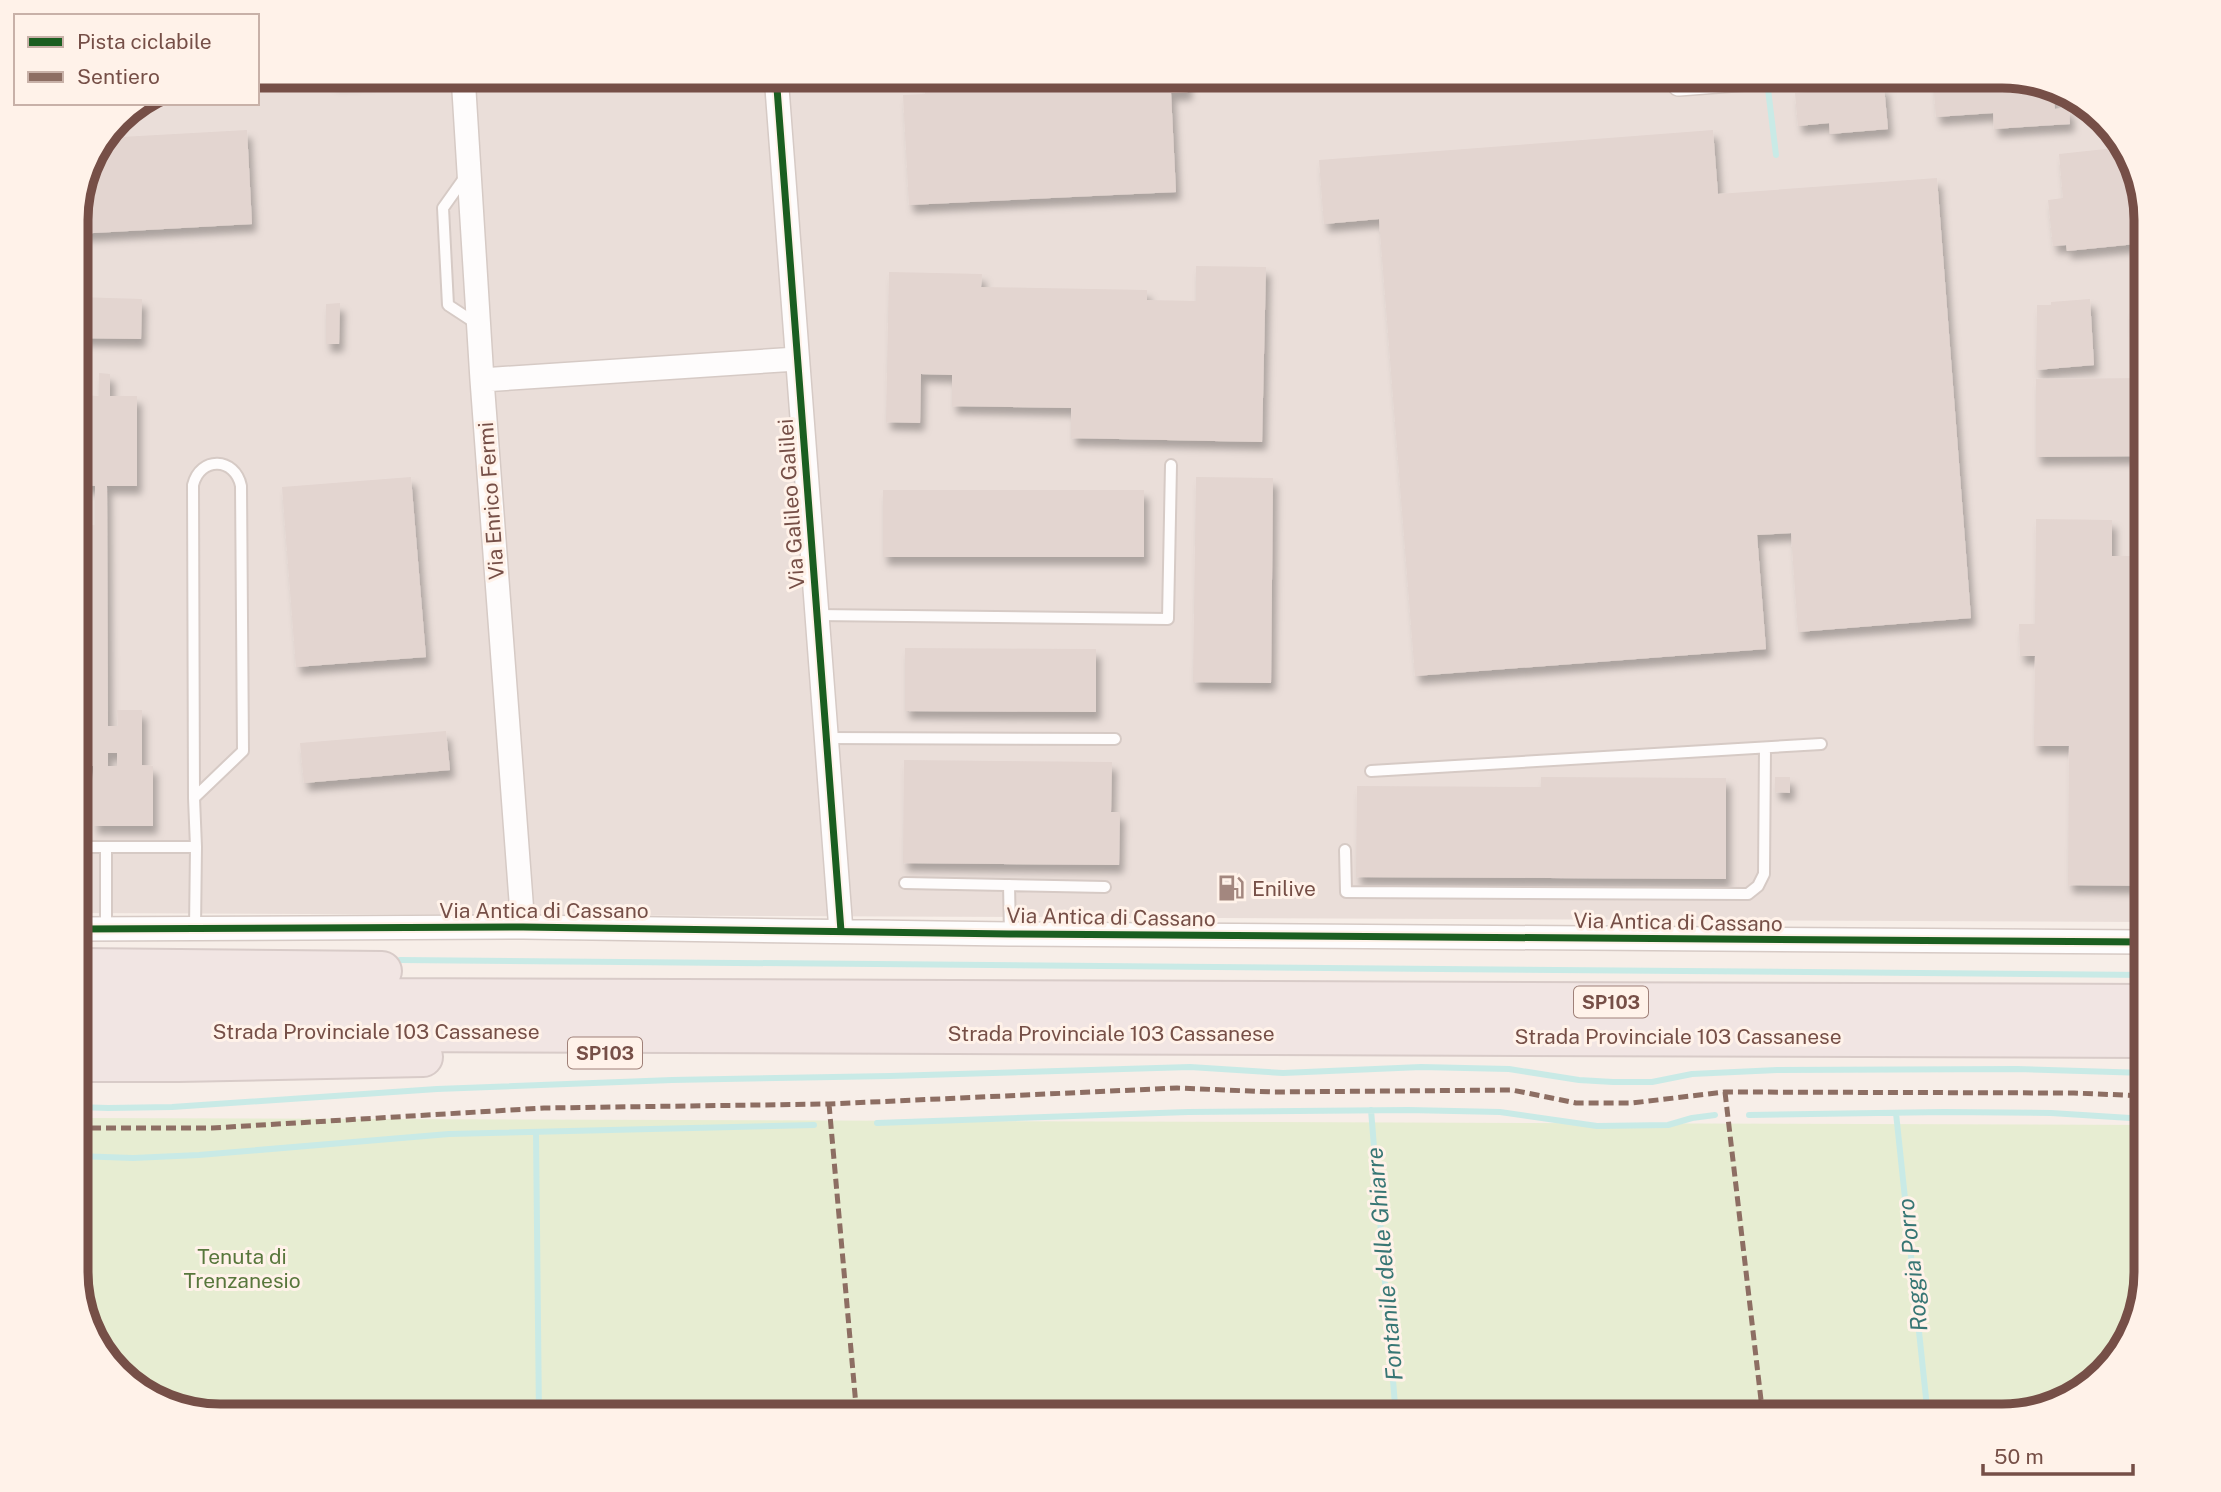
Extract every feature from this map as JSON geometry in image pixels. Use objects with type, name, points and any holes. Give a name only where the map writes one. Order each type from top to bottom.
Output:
[{"type":"highway","name":"SP103","points":[[88,968],[370,971],[930,986],[1076,1000]]},
{"type":"highway","name":"Strada Provinciale 103 Cassanese","points":[[88,997],[2134,1004]]},
{"type":"highway","name":"Strada Provinciale 103 Cassanese","points":[[88,1031],[2134,1038]]},
{"type":"highway","name":"SP103","points":[[88,1062],[823,1049],[1134,1033]]},
{"type":"street","name":"Via Enrico Fermi","points":[[464,88],[482,380],[523,927]]},
{"type":"street","name":"Via Galileo Galilei","points":[[777,88],[841,931]]},
{"type":"street","points":[[482,380],[797,359]]},
{"type":"street","name":"Via Antica di Cassano","points":[[88,929],[523,927],[1010,934],[2134,942]]},
{"type":"lane","points":[[194,798],[243,751],[241,486],[236,472],[219,463],[202,469],[193,485],[194,798],[196,847],[195,928]]},
{"type":"lane","points":[[817,615],[1168,619],[1171,465]]},
{"type":"lane","points":[[826,738],[1115,739]]},
{"type":"lane","points":[[1371,771],[1821,744]]},
{"type":"lane","points":[[1345,850],[1346,892],[1748,894],[1758,886],[1764,874],[1765,748]]},
{"type":"lane","points":[[88,847],[196,847]]},
{"type":"lane","points":[[106,847],[106,929]]},
{"type":"lane","points":[[905,883],[1105,887]]},
{"type":"lane","points":[[1009,885],[1010,934]]},
{"type":"shaded area","points":[[259,88],[2010,88],[2044,94],[2075,110],[2101,132],[2127,177],[2134,219],[2134,922],[88,913],[88,211],[92,185],[101,161],[120,132],[153,105],[259,105]]},
{"type":"green space","name":"Tenuta di Trenzanesio","points":[[88,1118],[2134,1125],[2134,1273],[2127,1315],[2101,1360],[2068,1387],[2036,1400],[2019,1403],[211,1404],[177,1398],[139,1377],[115,1353],[98,1323],[92,1307],[88,1281]]},
{"type":"building","points":[[925,88],[1188,88],[1188,92],[1171,93],[1176,192],[909,205],[903,95],[925,94]]},
{"type":"building","points":[[1884,88],[1888,129],[1830,134],[1829,123],[1798,126],[1795,93]]},
{"type":"building","points":[[1934,88],[2010,88],[2054,98],[2055,109],[2069,108],[2070,124],[1994,129],[1993,113],[1936,117]]},
{"type":"building","points":[[247,130],[252,224],[88,233],[92,185],[101,161],[116,137]]},
{"type":"building","points":[[1713,130],[1718,194],[1937,178],[1971,618],[1798,632],[1791,533],[1757,535],[1766,649],[1415,676],[1379,219],[1324,224],[1319,160]]},
{"type":"building","points":[[2112,148],[2129,185],[2134,219],[2134,244],[2067,251],[2066,245],[2053,246],[2048,200],[2063,198],[2059,154]]},
{"type":"building","points":[[1196,266],[1266,267],[1262,442],[1071,438],[1071,408],[952,406],[952,375],[921,374],[920,423],[886,422],[889,272],[982,274],[981,287],[1147,290],[1147,300],[1196,301]]},
{"type":"building","points":[[88,297],[142,299],[141,339],[88,338]]},
{"type":"building","points":[[2090,299],[2094,365],[2036,370],[2037,305]]},
{"type":"building","points":[[340,303],[339,344],[326,344],[326,304]]},
{"type":"building","points":[[2130,311],[2134,311],[2134,365]]},
{"type":"building","points":[[99,373],[110,374],[110,396],[137,396],[137,486],[107,486],[108,726],[118,726],[117,710],[142,710],[142,765],[153,766],[153,826],[93,826],[93,766],[88,766],[88,525],[95,525],[95,486],[88,486],[88,396],[99,396]],"holes":[[[108,753],[117,753],[117,766],[108,766]]]},
{"type":"building","points":[[2134,378],[2134,456],[2036,457],[2036,379]]},
{"type":"building","points":[[411,477],[426,657],[296,667],[282,487]]},
{"type":"building","points":[[1196,477],[1273,478],[1271,683],[1193,682]]},
{"type":"building","points":[[883,490],[1144,490],[1144,557],[883,557]]},
{"type":"building","points":[[2036,519],[2112,520],[2112,556],[2131,556],[2130,630],[2134,630],[2134,886],[2068,885],[2069,746],[2034,746],[2035,656],[2020,656],[2019,624],[2035,624]]},
{"type":"building","points":[[905,648],[1096,649],[1096,712],[905,711]]},
{"type":"building","points":[[446,731],[450,770],[304,783],[300,743]]},
{"type":"building","points":[[904,760],[1112,762],[1111,812],[1120,812],[1119,865],[903,863]]},
{"type":"building","points":[[1541,777],[1726,778],[1726,879],[1356,877],[1357,786],[1541,787]]},
{"type":"building","points":[[1775,777],[1790,777],[1790,793],[1775,792]]},
{"type":"waterway","name":"Roggia Porro","points":[[1768,89],[1776,155]]},
{"type":"waterway","points":[[400,960],[2134,975]]},
{"type":"waterway","points":[[88,1107],[172,1107],[437,1089],[672,1080],[1190,1067],[1283,1073],[1421,1067],[1509,1069],[1579,1080],[1613,1082],[1652,1082],[1692,1074],[1777,1070],[2017,1069],[2134,1073]]},
{"type":"waterway","name":"Fontanile delle Ghiarre","points":[[1371,1110],[1395,1404]]},
{"type":"waterway","points":[[877,1123],[1188,1112],[1408,1110],[1500,1112],[1597,1126],[1668,1125],[1715,1115]]},
{"type":"waterway","points":[[1749,1115],[1944,1112],[2051,1113],[2134,1118]]},
{"type":"waterway","name":"Roggia Porro","points":[[1896,1113],[1927,1404]]},
{"type":"waterway","points":[[88,1156],[133,1158],[199,1155],[449,1134],[814,1125]]},
{"type":"waterway","points":[[536,1132],[539,1404]]},
{"type":"marked path","points":[[88,1128],[212,1128],[544,1108],[829,1104],[1177,1088],[1273,1092],[1512,1090],[1576,1103],[1632,1103],[1725,1092],[2134,1096]]},
{"type":"marked path","points":[[1725,1092],[1761,1404]]},
{"type":"marked path","points":[[829,1104],[856,1404]]},
{"type":"cycle path","points":[[777,88],[841,931]]},
{"type":"cycle path","points":[[88,929],[523,927],[1010,934],[2134,942]]},
{"type":"place","name":"Enilive","points":[[1231,888]]}]
